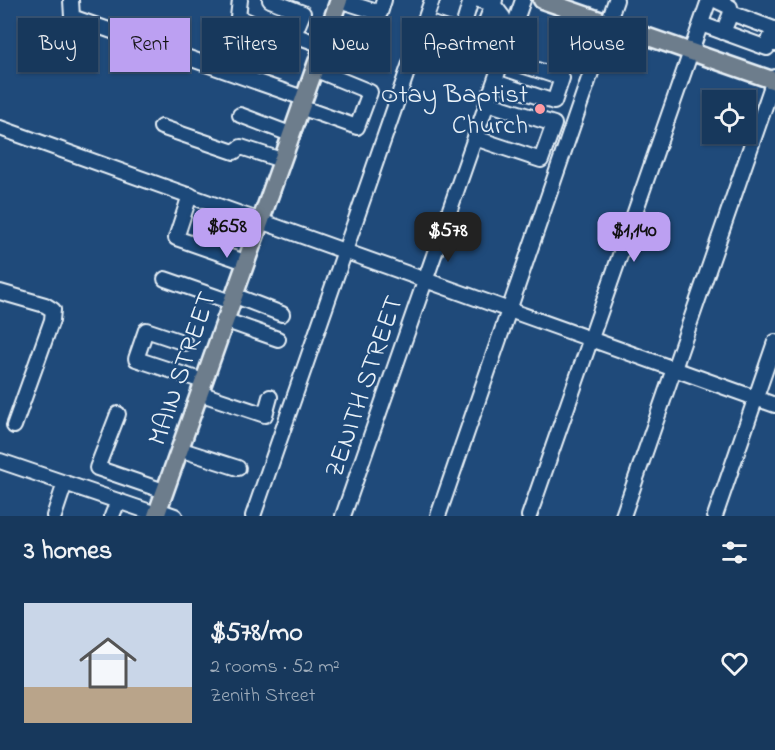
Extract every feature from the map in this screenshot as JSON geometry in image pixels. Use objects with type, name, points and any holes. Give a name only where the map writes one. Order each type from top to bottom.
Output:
[{"type":"main road","name":"MAIN STREET","points":[[332,18],[339,0]]},
{"type":"main road","points":[[542,0],[594,18]]},
{"type":"main road","points":[[646,36],[775,79]]},
{"type":"main road","name":"MAIN STREET","points":[[157,514],[313,72]]},
{"type":"street","points":[[71,0],[72,17],[302,103],[357,127],[370,92],[321,72]]},
{"type":"street","points":[[240,0],[238,17],[240,18]]},
{"type":"street","points":[[270,0],[305,6],[299,22]]},
{"type":"street","points":[[339,0],[380,13],[384,0]]},
{"type":"street","points":[[425,18],[430,0]]},
{"type":"street","points":[[469,0],[462,30],[481,34],[494,2]]},
{"type":"street","points":[[461,18],[469,0]]},
{"type":"street","points":[[479,0],[494,2],[503,18]]},
{"type":"street","name":"ZENITH STREET","points":[[515,18],[523,0]]},
{"type":"street","points":[[610,18],[616,0]]},
{"type":"street","points":[[529,516],[710,0]]},
{"type":"street","points":[[715,0],[730,7],[731,13],[723,32]]},
{"type":"street","points":[[701,24],[767,48],[772,43],[774,29],[731,13]]},
{"type":"street","points":[[537,67],[561,78],[548,122]]},
{"type":"street","points":[[253,516],[407,72]]},
{"type":"street","name":"ZENITH STREET","points":[[343,516],[497,72]]},
{"type":"street","points":[[438,516],[591,72]]},
{"type":"street","points":[[623,516],[775,79]]},
{"type":"street","points":[[495,82],[554,102]]},
{"type":"street","points":[[475,138],[541,160],[554,124],[487,103]]},
{"type":"street","points":[[240,115],[291,134]]},
{"type":"street","points":[[161,127],[234,152],[241,147],[281,160]]},
{"type":"street","points":[[0,128],[775,405]]},
{"type":"street","points":[[190,195],[176,238],[245,262]]},
{"type":"street","points":[[165,279],[282,314]]},
{"type":"street","points":[[0,292],[45,305],[53,310],[52,320],[14,426]]},
{"type":"street","points":[[224,320],[278,339]]},
{"type":"street","points":[[185,343],[146,330],[136,359],[265,415],[270,397]]},
{"type":"street","points":[[715,516],[775,342]]},
{"type":"street","points":[[118,414],[97,468],[165,491]]},
{"type":"street","points":[[179,449],[238,468]]},
{"type":"street","points":[[0,461],[157,514],[175,516]]},
{"type":"street","points":[[54,516],[65,483]]},
{"type":"street","points":[[112,516],[118,501]]},
{"type":"place","name":"Otay Baptist Church","points":[[540,109]]}]
